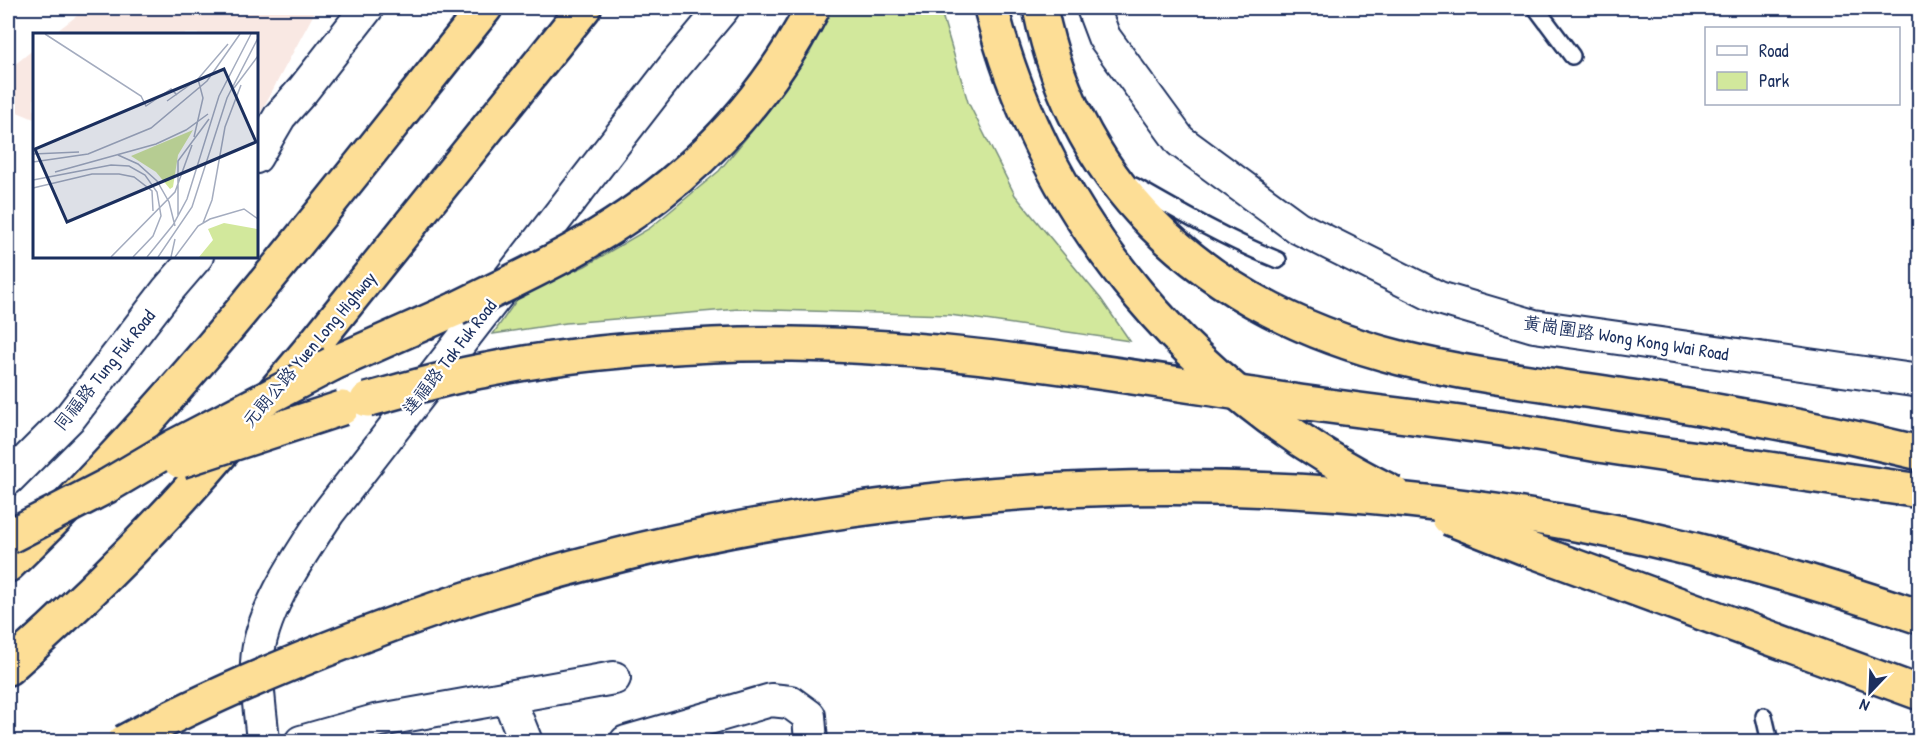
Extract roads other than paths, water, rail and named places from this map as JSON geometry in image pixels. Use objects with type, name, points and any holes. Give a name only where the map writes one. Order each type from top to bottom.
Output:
[{"type":"highway","points":[[8,565],[86,487],[159,407],[250,300],[485,8]]},
{"type":"highway","name":"元朗公路 Yuen Long Highway","points":[[8,668],[106,574],[222,453],[312,347],[584,8]]},
{"type":"highway","points":[[8,537],[332,364],[465,304],[562,256],[616,224],[686,172],[712,148],[759,95],[778,68],[813,8]]},
{"type":"highway","points":[[992,8],[1010,68],[1050,163],[1098,244],[1159,318],[1224,383],[1261,412],[1329,460],[1403,498],[1525,548],[1920,693]]},
{"type":"highway","points":[[1040,8],[1052,56],[1063,87],[1077,119],[1110,173],[1161,233],[1212,276],[1267,309],[1354,344],[1399,358],[1472,373],[1708,409],[1848,436],[1920,453]]},
{"type":"highway","points":[[107,486],[368,400],[489,369],[561,358],[656,348],[774,344],[955,354],[1528,432],[1604,446],[1920,491]]},
{"type":"highway","points":[[124,741],[201,703],[311,655],[490,590],[676,541],[853,509],[966,496],[1089,490],[1257,490],[1378,497],[1488,510],[1571,523],[1748,562],[1920,617]]},
{"type":"street","points":[[258,154],[280,116],[366,8]]},
{"type":"street","name":"達福路 Tak Fuk Road","points":[[263,741],[257,662],[266,621],[289,573],[327,513],[673,68],[723,8]]},
{"type":"street","name":"黃崗圍路 Wong Kong Wai Road","points":[[1093,8],[1104,38],[1180,141],[1297,227],[1439,298],[1534,326],[1920,381]]},
{"type":"street","name":"同福路 Tung Fuk Road","points":[[8,479],[71,416],[167,291],[195,258]]},
{"type":"street","points":[[301,741],[375,721],[508,697],[601,674]]},
{"type":"street","points":[[508,697],[526,741]]},
{"type":"street","points":[[626,741],[771,700],[790,702],[809,716],[811,741]]},
{"type":"lane","points":[[1536,8],[1572,56]]},
{"type":"lane","points":[[1110,173],[1177,211],[1278,260]]},
{"type":"lane","points":[[1764,716],[1770,741]]}]
